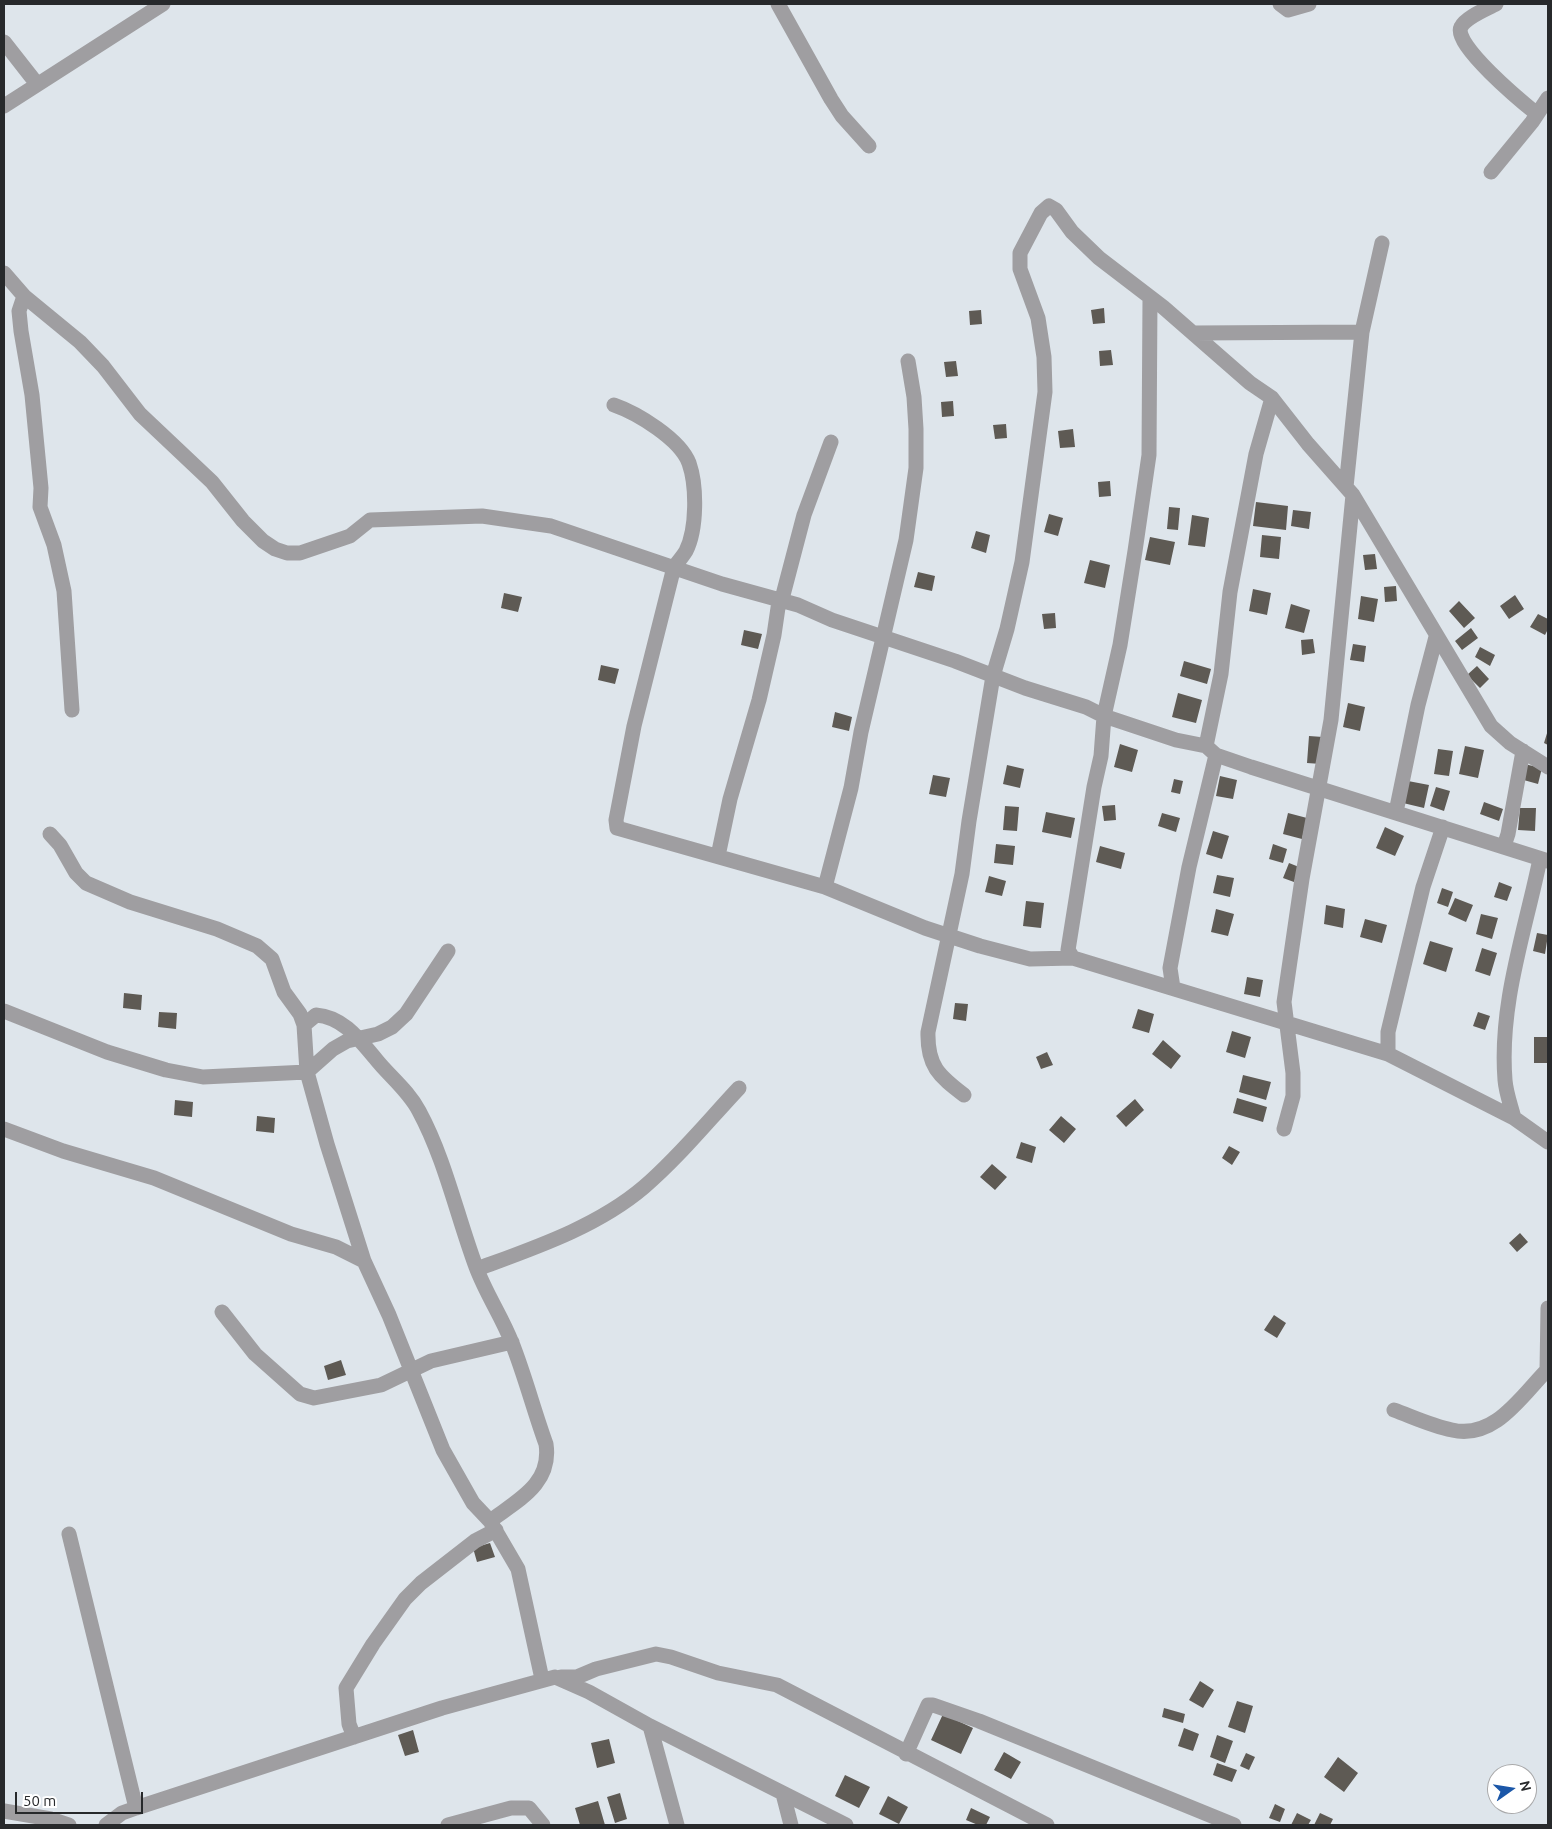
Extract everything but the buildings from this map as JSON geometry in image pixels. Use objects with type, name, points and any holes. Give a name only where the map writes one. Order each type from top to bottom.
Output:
[{"type":"street","points":[[4,106],[163,4]]},
{"type":"street","points":[[778,4],[830,99],[842,116],[869,146]]},
{"type":"street","points":[[1280,4],[1288,10],[1309,4]]},
{"type":"street","points":[[1496,4],[1464,22],[1460,29],[1461,37],[1502,84],[1537,114]]},
{"type":"street","points":[[4,42],[37,84]]},
{"type":"street","points":[[1491,172],[1548,100]]},
{"type":"street","points":[[964,1095],[932,1066],[928,1052],[928,1032],[962,874],[969,821],[994,676],[1022,562],[1045,392],[1044,357],[1038,318],[1020,269],[1020,254],[1044,209],[1049,206],[1056,210],[1084,246],[1194,332],[1250,383],[1272,398],[1308,444],[1349,491],[1491,726],[1499,735],[1548,767]]},
{"type":"street","points":[[1284,1129],[1293,1096],[1286,993],[1302,879],[1320,790],[1335,686],[1362,332],[1382,243]]},
{"type":"street","points":[[4,273],[24,296],[80,342],[108,373],[140,414],[212,482],[243,521],[263,541],[275,549],[287,553],[300,553],[350,536],[370,520],[482,516],[551,526],[632,555],[674,566],[779,601],[798,605],[832,620],[884,636],[1086,707],[1104,716],[1211,751],[1320,790],[1396,812],[1544,860],[1513,966],[1509,994],[1505,1081],[1514,1118]]},
{"type":"street","points":[[24,296],[19,311],[32,395],[41,488],[40,507],[41,515],[54,545],[64,591],[72,710]]},
{"type":"street","points":[[1073,958],[1068,950],[1094,787],[1101,756],[1104,716],[1120,645],[1149,456],[1150,298]]},
{"type":"street","points":[[1194,332],[1362,332]]},
{"type":"street","points":[[825,887],[848,797],[861,732],[906,540],[916,468],[914,405],[908,361]]},
{"type":"street","points":[[1173,988],[1170,968],[1211,751],[1230,592],[1256,454],[1272,398]]},
{"type":"street","points":[[614,405],[629,410],[668,438],[689,463],[694,508],[693,528],[686,551],[674,566],[634,726],[619,803],[617,828],[825,887],[948,936],[1030,959],[1073,958],[1388,1054],[1514,1118],[1548,1142]]},
{"type":"street","points":[[718,856],[730,799],[759,700],[774,635],[779,601],[783,595],[804,515],[831,442]]},
{"type":"street","points":[[1396,812],[1418,705],[1436,637]]},
{"type":"street","points":[[1504,846],[1524,751]]},
{"type":"street","points":[[1388,1054],[1388,1032],[1423,887],[1443,827]]},
{"type":"street","points":[[50,834],[60,845],[76,873],[86,883],[130,902],[217,928],[264,950],[272,959],[284,992],[300,1014],[304,1025],[307,1072],[327,1144],[364,1261],[389,1315],[432,1426],[457,1478],[473,1503],[493,1525],[518,1569],[548,1678]]},
{"type":"street","points":[[4,1011],[107,1052],[175,1072],[203,1077],[307,1072],[333,1049],[347,1041],[378,1034],[392,1027],[406,1014],[448,951]]},
{"type":"street","points":[[304,1025],[316,1015],[328,1016],[359,1038],[386,1072],[404,1089],[418,1109],[446,1176],[477,1269],[512,1342],[546,1444],[548,1458],[538,1483],[475,1542],[421,1583],[405,1600],[354,1671],[346,1688],[348,1716],[354,1737]]},
{"type":"street","points":[[477,1269],[561,1236],[618,1205],[644,1187],[739,1088]]},
{"type":"street","points":[[4,1129],[63,1151],[154,1178],[291,1234],[336,1247],[364,1261]]},
{"type":"street","points":[[1394,1410],[1454,1431],[1472,1431],[1489,1426],[1504,1415],[1548,1370],[1548,1308]]},
{"type":"street","points":[[222,1312],[255,1354],[300,1394],[314,1398],[361,1390],[400,1378],[410,1370],[431,1361],[512,1342]]},
{"type":"street","points":[[69,1534],[136,1808]]},
{"type":"street","points":[[106,1825],[122,1813],[136,1808],[442,1708],[548,1678],[577,1677],[596,1669],[656,1654],[671,1657],[718,1673],[777,1685],[799,1694],[906,1754],[1047,1825]]},
{"type":"street","points":[[548,1678],[589,1692],[650,1726],[846,1825]]},
{"type":"street","points":[[906,1754],[928,1705],[933,1705],[979,1721],[1234,1825]]},
{"type":"street","points":[[650,1726],[677,1825]]},
{"type":"street","points":[[783,1794],[791,1825]]},
{"type":"street","points":[[448,1825],[512,1808],[529,1808],[543,1825]]},
{"type":"street","points":[[4,1811],[51,1819],[68,1825]]}]
